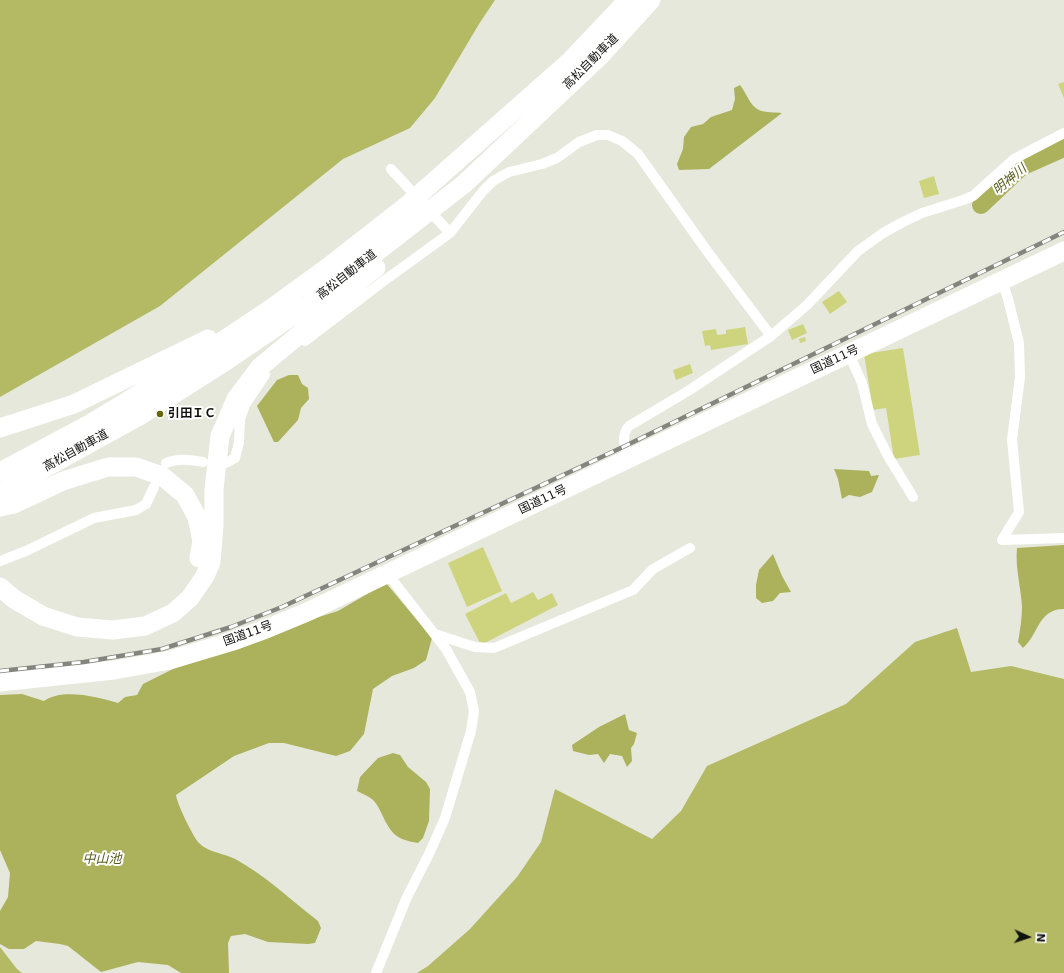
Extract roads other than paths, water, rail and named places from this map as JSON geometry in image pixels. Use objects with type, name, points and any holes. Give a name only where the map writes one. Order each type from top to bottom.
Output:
[{"type":"highway","name":"高松自動車道","points":[[0,472],[88,425],[185,366],[269,310],[327,268],[405,206],[570,61],[628,0]]},
{"type":"highway","name":"高松自動車道","points":[[0,493],[141,415],[226,361],[310,304],[464,184],[600,56],[651,0]]},
{"type":"highway","points":[[0,587],[14,599],[43,616],[77,627],[113,630],[145,626],[173,613],[190,598],[205,576],[210,562],[214,525],[214,489],[220,436],[236,400],[260,367],[323,316],[364,278],[421,233],[506,144]]},
{"type":"highway","name":"国道11号","points":[[0,682],[114,670],[170,660],[230,642],[266,629],[307,612],[1064,250]]},
{"type":"highway","points":[[0,428],[74,404],[269,310]]},
{"type":"highway","points":[[0,507],[14,504],[64,481],[108,468],[136,467],[162,476],[184,495],[197,517],[202,541],[197,567],[183,592],[168,606],[143,617],[113,622],[80,619],[48,607],[19,590],[0,575]]},
{"type":"street","points":[[629,459],[623,436],[629,426],[688,391],[771,336],[807,305],[858,251],[877,237],[903,222],[922,213],[973,196],[1014,159],[1064,133]]},
{"type":"street","points":[[226,463],[235,458],[239,442],[240,419],[245,405],[266,374],[291,351],[450,233],[483,191],[493,181],[509,172],[542,164],[557,158],[579,142],[597,135],[608,135],[622,141],[638,154],[707,251],[771,336]]},
{"type":"street","points":[[391,169],[450,233]]},
{"type":"street","points":[[1002,280],[1019,343],[1020,377],[1012,440],[1019,512],[1002,540],[1064,538]]},
{"type":"street","points":[[849,354],[862,383],[872,424],[888,456],[913,497]]},
{"type":"street","points":[[166,463],[174,460],[203,462]]},
{"type":"street","points":[[0,561],[26,551],[94,518],[136,510],[146,504],[154,487]]},
{"type":"street","points":[[435,634],[476,647],[494,648],[634,590],[653,569],[690,548]]},
{"type":"street","points":[[376,973],[407,897],[445,818],[471,731],[474,710],[470,692],[446,648],[387,573]]},
{"type":"water","points":[[740,85],[751,102],[759,110],[764,112],[782,113],[709,169],[679,170],[677,164],[683,149],[684,137],[691,127],[703,124],[711,117],[732,110],[735,99],[734,88]]},
{"type":"water","points":[[289,375],[298,375],[302,384],[308,388],[309,399],[301,408],[298,420],[278,442],[274,442],[257,406],[277,380]]},
{"type":"water","points":[[834,469],[869,471],[871,476],[879,475],[872,492],[860,497],[849,495],[842,499],[838,479]]},
{"type":"water","points":[[1064,545],[1064,609],[1055,610],[1049,613],[1040,623],[1023,648],[1018,642],[1022,607],[1017,563],[1017,548]]},
{"type":"water","points":[[773,554],[782,576],[791,592],[780,593],[773,601],[762,603],[756,598],[756,585],[759,570]]},
{"type":"water","name":"中山池","points":[[386,583],[432,638],[426,660],[414,668],[392,676],[373,689],[364,734],[350,751],[336,756],[284,743],[269,743],[234,756],[176,795],[189,826],[202,846],[248,866],[318,921],[321,928],[315,943],[268,942],[245,934],[231,936],[228,943],[229,973],[181,973],[168,965],[138,962],[101,972],[68,946],[36,941],[24,949],[9,949],[0,944],[0,911],[8,897],[10,873],[0,850],[0,695],[22,694],[44,701],[52,697],[70,694],[90,696],[118,703],[125,697],[137,695],[143,684],[189,661],[239,649],[319,617],[338,611]]},
{"type":"water","points":[[625,714],[629,730],[637,733],[634,744],[631,748],[632,761],[627,767],[622,756],[610,754],[604,763],[598,754],[589,755],[573,751],[572,745],[599,727]]},
{"type":"water","points":[[393,753],[400,755],[408,767],[426,782],[430,789],[429,821],[423,838],[418,843],[404,840],[392,832],[374,801],[368,796],[357,791],[360,777],[378,758]]},
{"type":"waterway","name":"明神川","points":[[981,205],[1021,167],[1064,148]]},
{"type":"railway","points":[[0,671],[84,662],[162,649],[231,627],[282,607],[625,446],[1064,232]]},
{"type":"place","name":"引田ＩＣ","points":[[160,414]]}]
